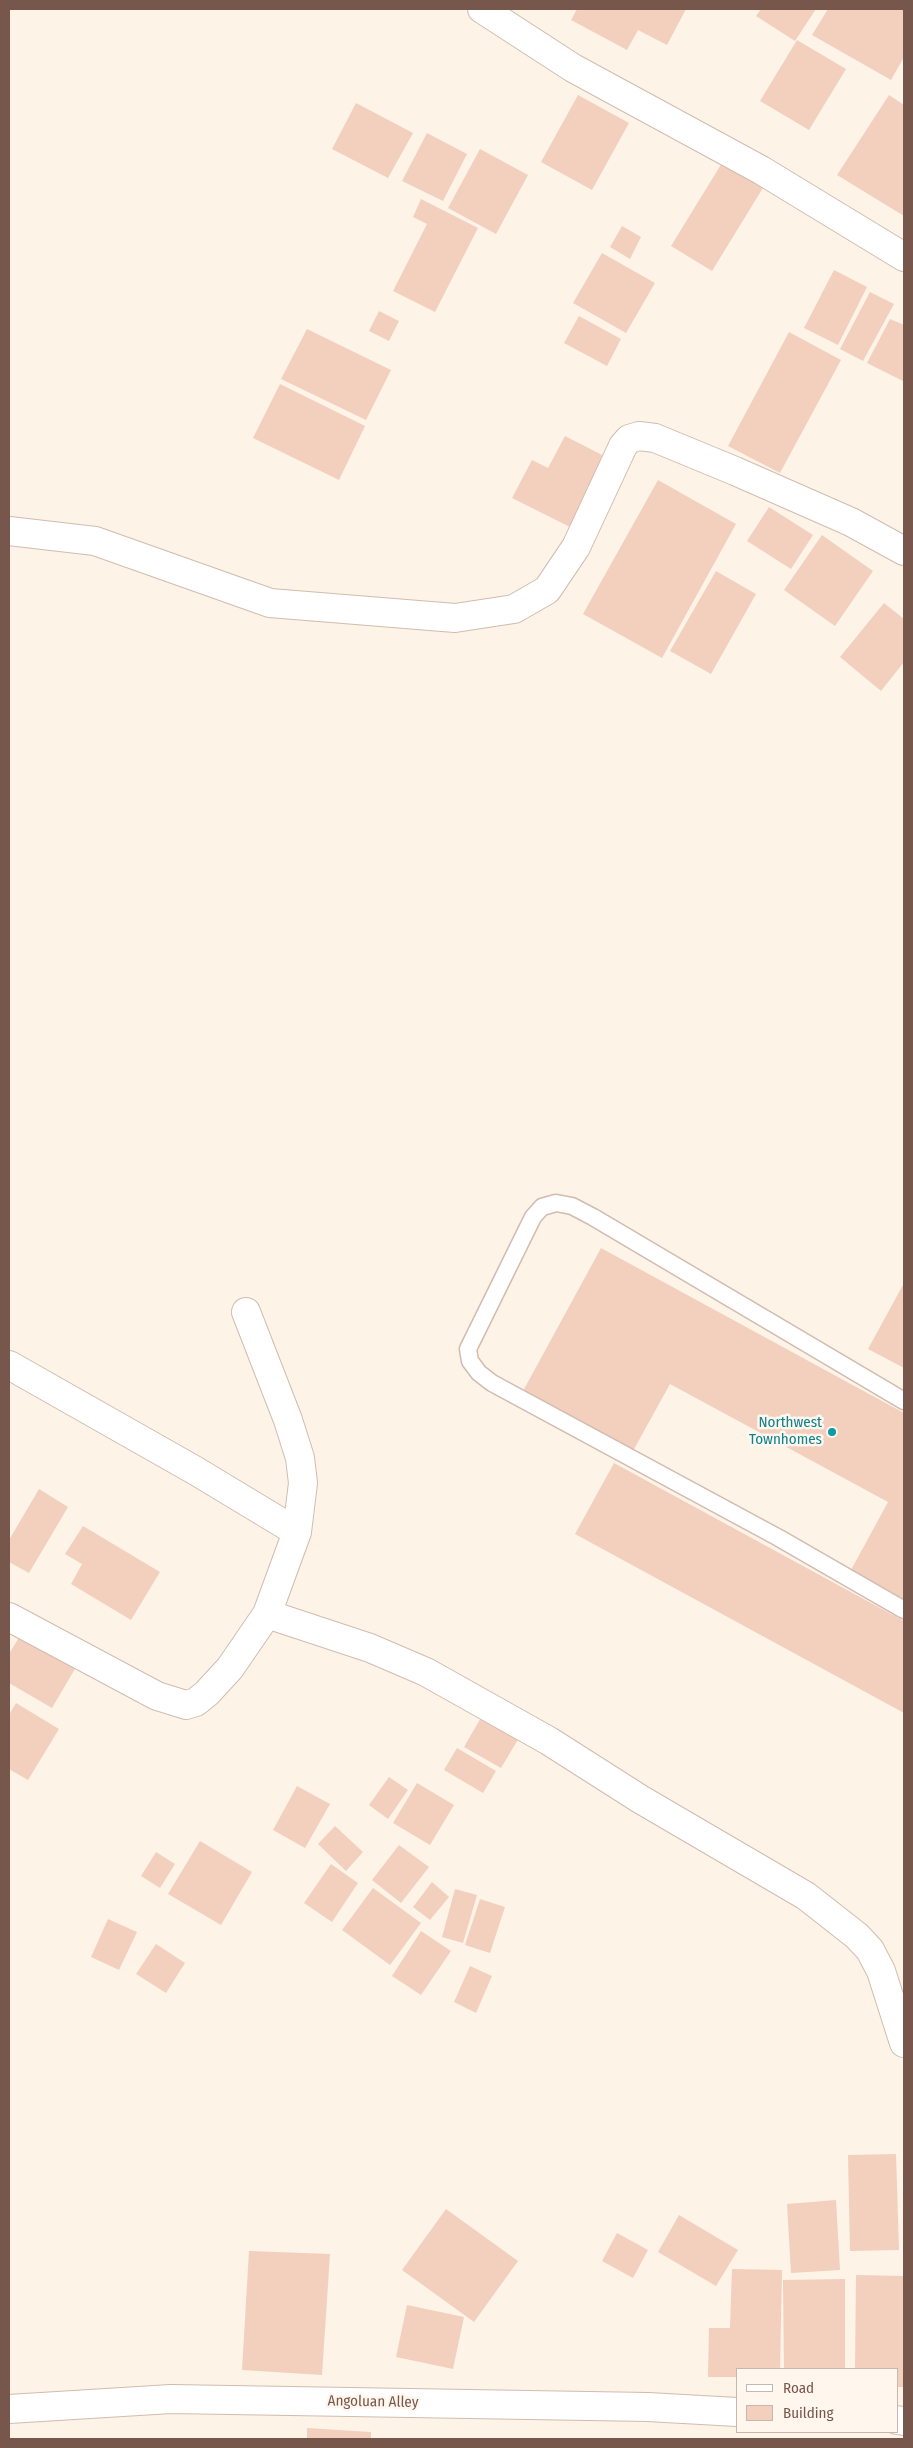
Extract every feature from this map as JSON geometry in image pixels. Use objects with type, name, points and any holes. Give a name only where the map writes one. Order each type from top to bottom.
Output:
[{"type":"street","points":[[482,9],[573,68],[761,170],[904,256]]},
{"type":"street","points":[[9,531],[95,540],[270,603],[455,618],[514,609],[546,590],[576,547],[623,446],[629,439],[639,436],[655,438],[735,471],[851,522],[904,551]]},
{"type":"street","points":[[9,1617],[157,1696],[186,1706],[207,1694],[230,1668],[267,1614],[297,1532],[303,1482],[300,1458],[288,1420],[246,1312]]},
{"type":"street","points":[[9,1365],[196,1471],[297,1532]]},
{"type":"street","points":[[267,1614],[370,1648],[426,1672],[540,1737],[640,1799],[806,1896],[858,1936],[870,1950],[881,1971],[904,2043]]},
{"type":"street","name":"Angoluan Alley","points":[[9,2409],[171,2400],[638,2407],[736,2412]]},
{"type":"lane","points":[[904,1401],[572,1206],[556,1203],[542,1207],[533,1217],[468,1349],[470,1361],[479,1373],[492,1383],[779,1538],[904,1610]]},
{"type":"building","points":[[577,9],[686,9],[667,45],[638,30],[627,50],[571,20]]},
{"type":"building","points":[[761,9],[816,9],[795,41],[756,16]]},
{"type":"building","points":[[828,9],[904,9],[904,57],[891,80],[812,35]]},
{"type":"building","points":[[797,40],[846,69],[809,130],[760,101]]},
{"type":"building","points":[[578,95],[629,123],[592,190],[541,162]]},
{"type":"building","points":[[889,95],[904,105],[904,216],[837,175]]},
{"type":"building","points":[[356,103],[413,133],[388,178],[332,149]]},
{"type":"building","points":[[427,133],[467,154],[443,201],[402,181]]},
{"type":"building","points":[[480,149],[528,175],[496,234],[448,208]]},
{"type":"building","points":[[725,158],[766,183],[712,271],[671,246]]},
{"type":"building","points":[[421,199],[478,228],[435,312],[393,291],[427,224],[413,217]]},
{"type":"building","points":[[622,226],[641,237],[630,259],[610,247]]},
{"type":"building","points":[[602,253],[655,283],[626,333],[573,303]]},
{"type":"building","points":[[834,270],[867,287],[838,345],[804,328]]},
{"type":"building","points":[[870,292],[894,304],[863,361],[840,349]]},
{"type":"building","points":[[379,311],[399,321],[389,341],[369,331]]},
{"type":"building","points":[[579,316],[621,339],[607,366],[564,343]]},
{"type":"building","points":[[890,319],[904,325],[903,381],[867,363]]},
{"type":"building","points":[[307,329],[391,370],[366,420],[281,379]]},
{"type":"building","points":[[789,332],[841,360],[780,473],[728,446]]},
{"type":"building","points":[[280,384],[365,426],[339,480],[253,438]]},
{"type":"building","points":[[565,436],[610,459],[574,529],[512,498],[532,460],[548,468]]},
{"type":"building","points":[[658,480],[736,524],[662,658],[583,614]]},
{"type":"building","points":[[769,507],[813,535],[791,569],[747,541]]},
{"type":"building","points":[[822,535],[873,571],[835,626],[784,590]]},
{"type":"building","points":[[716,571],[756,594],[711,674],[670,651]]},
{"type":"building","points":[[884,603],[904,619],[904,662],[881,691],[840,657]]},
{"type":"building","name":"Northwest Townhomes","points":[[601,1248],[904,1413],[904,1600],[851,1570],[888,1502],[670,1384],[633,1451],[523,1391]]},
{"type":"building","points":[[904,1283],[904,1368],[868,1349]]},
{"type":"building","points":[[614,1463],[904,1621],[904,1713],[575,1534]]},
{"type":"building","points":[[39,1489],[68,1507],[29,1573],[9,1562],[9,1540]]},
{"type":"building","points":[[83,1526],[160,1572],[131,1620],[71,1584],[82,1564],[65,1554]]},
{"type":"building","points":[[24,1629],[79,1662],[52,1708],[9,1683],[9,1654]]},
{"type":"building","points":[[16,1703],[59,1729],[28,1780],[9,1769],[9,1715]]},
{"type":"building","points":[[486,1709],[523,1731],[501,1768],[464,1747]]},
{"type":"building","points":[[457,1748],[496,1771],[483,1793],[444,1770]]},
{"type":"building","points":[[389,1777],[408,1790],[388,1819],[369,1805]]},
{"type":"building","points":[[417,1783],[454,1805],[430,1845],[393,1823]]},
{"type":"building","points":[[297,1786],[330,1804],[305,1848],[273,1830]]},
{"type":"building","points":[[335,1826],[363,1852],[346,1871],[318,1844]]},
{"type":"building","points":[[200,1841],[252,1872],[221,1925],[168,1894]]},
{"type":"building","points":[[399,1845],[429,1867],[401,1903],[372,1880]]},
{"type":"building","points":[[156,1852],[175,1864],[160,1888],[141,1876]]},
{"type":"building","points":[[331,1864],[358,1883],[332,1922],[304,1903]]},
{"type":"building","points":[[432,1882],[449,1897],[430,1920],[413,1907]]},
{"type":"building","points":[[373,1888],[421,1923],[390,1965],[342,1930]]},
{"type":"building","points":[[455,1889],[477,1895],[463,1943],[442,1937]]},
{"type":"building","points":[[480,1899],[505,1907],[490,1953],[465,1945]]},
{"type":"building","points":[[108,1919],[137,1932],[119,1970],[91,1957]]},
{"type":"building","points":[[421,1931],[451,1951],[421,1995],[392,1976]]},
{"type":"building","points":[[156,1944],[185,1963],[166,1993],[136,1974]]},
{"type":"building","points":[[470,1966],[492,1976],[476,2013],[454,2002]]},
{"type":"building","points":[[896,2154],[899,2250],[850,2251],[848,2155]]},
{"type":"building","points":[[836,2200],[840,2270],[791,2273],[787,2204]]},
{"type":"building","points":[[446,2209],[518,2261],[474,2322],[402,2270]]},
{"type":"building","points":[[679,2215],[738,2250],[716,2286],[658,2252]]},
{"type":"building","points":[[617,2233],[648,2250],[633,2278],[602,2261]]},
{"type":"building","points":[[249,2251],[330,2254],[322,2375],[242,2370]]},
{"type":"building","points":[[732,2269],[782,2270],[780,2368],[736,2368],[736,2377],[708,2377],[709,2328],[730,2328]]},
{"type":"building","points":[[856,2275],[904,2276],[904,2387],[898,2387],[898,2368],[855,2368]]},
{"type":"building","points":[[845,2279],[845,2368],[784,2368],[783,2280]]},
{"type":"building","points":[[407,2305],[464,2317],[453,2369],[396,2357]]},
{"type":"building","points":[[307,2428],[371,2432],[371,2439],[307,2439]]},
{"type":"place","name":"Northwest Townhomes","points":[[832,1432]]}]
